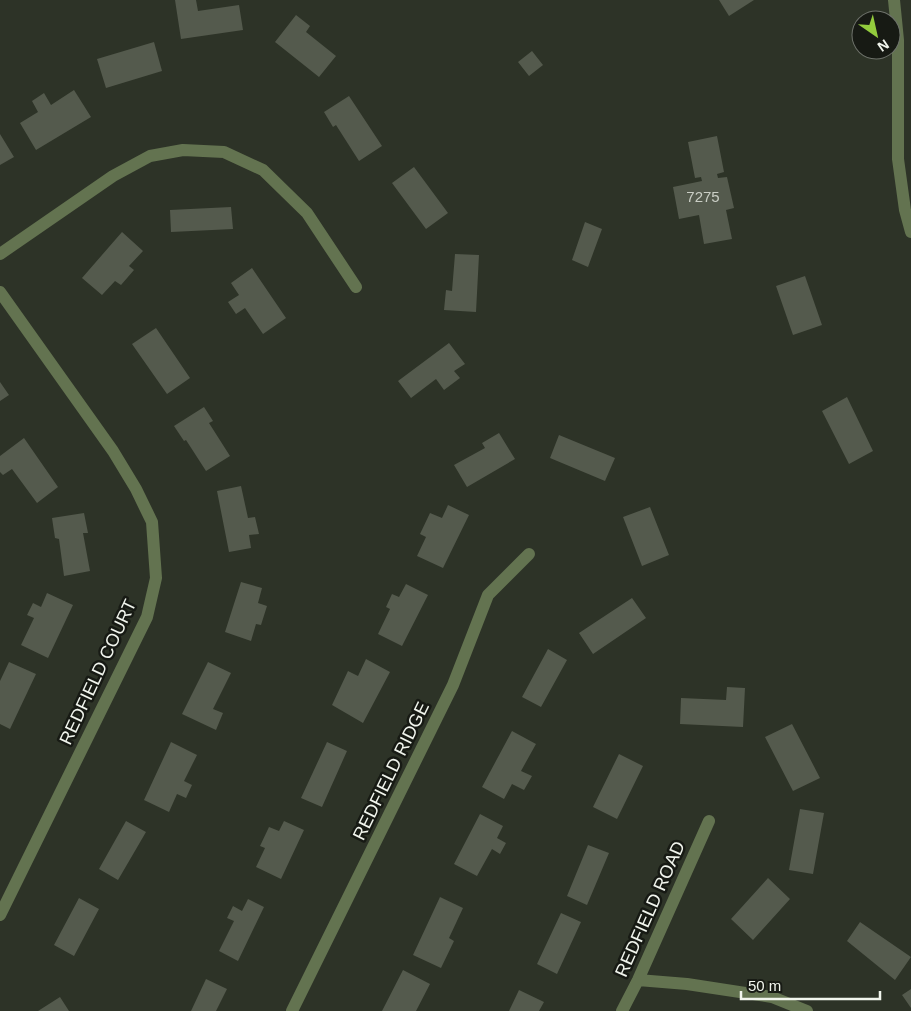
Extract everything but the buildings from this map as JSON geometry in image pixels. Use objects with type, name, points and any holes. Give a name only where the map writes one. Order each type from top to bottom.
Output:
[{"type":"street","points":[[894,0],[898,40],[898,159],[905,210],[911,232]]},
{"type":"street","points":[[0,254],[113,176],[150,156],[183,150],[224,152],[264,170],[307,213],[356,287]]},
{"type":"street","name":"REDFIELD COURT","points":[[0,292],[107,443],[136,488],[152,522],[156,578],[147,617],[0,915]]},
{"type":"street","name":"REDFIELD RIDGE","points":[[292,1011],[453,685],[488,595],[529,554]]},
{"type":"street","name":"REDFIELD ROAD","points":[[622,1011],[638,980],[709,821]]},
{"type":"street","points":[[638,980],[687,984],[772,997],[807,1011]]}]
